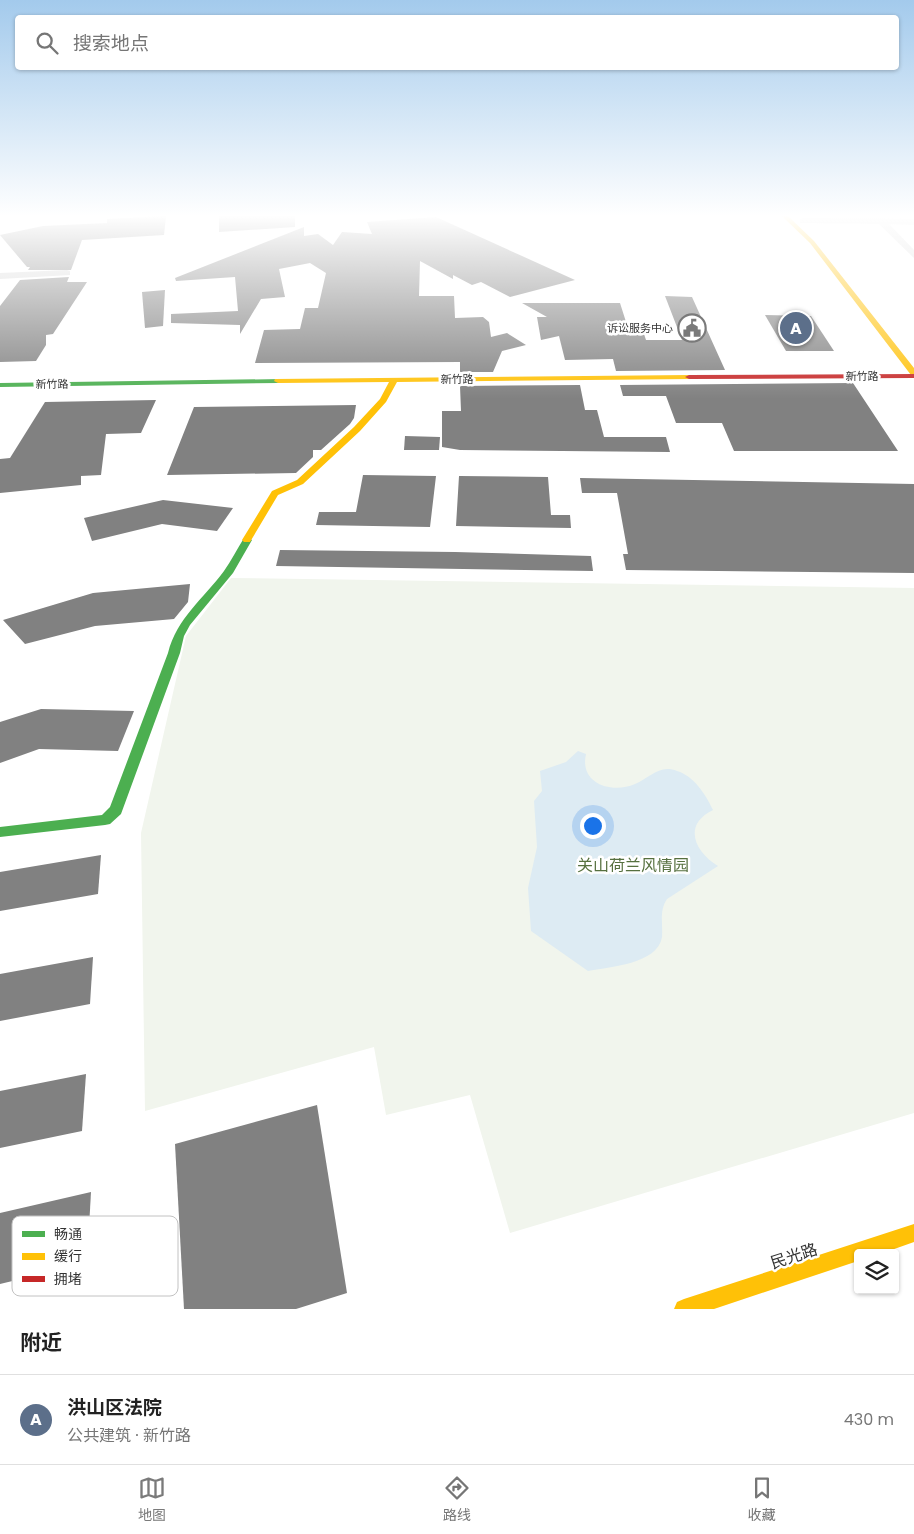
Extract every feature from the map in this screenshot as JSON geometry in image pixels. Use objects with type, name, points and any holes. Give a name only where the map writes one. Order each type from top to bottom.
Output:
[{"type":"main road","points":[[839,277],[914,374]]},
{"type":"main road","points":[[854,277],[867,293]]},
{"type":"main road","name":"新竹路","points":[[0,385],[914,374]]},
{"type":"main road","points":[[0,832],[105,820],[116,810],[174,653],[178,636],[186,623],[230,571],[275,493],[300,482],[357,429],[382,400],[394,379]]},
{"type":"main road","name":"民光路","points":[[684,1309],[914,1234]]},
{"type":"green space","name":"关山荷兰风情园","points":[[231,578],[914,588],[914,1113],[510,1233],[470,1095],[386,1115],[374,1047],[145,1111],[141,833],[186,636]]},
{"type":"shaded area","points":[[578,751],[586,754],[585,764],[587,773],[592,779],[608,787],[626,787],[665,769],[683,773],[689,777],[703,792],[713,810],[703,816],[697,823],[695,838],[703,853],[718,866],[667,899],[662,913],[662,937],[659,946],[652,953],[631,963],[588,971],[531,931],[528,888],[537,847],[534,801],[542,791],[540,771],[566,762]]},
{"type":"building","points":[[69,277],[67,282],[87,282],[53,334],[46,335],[46,345],[36,361],[0,362],[0,306],[20,280]]},
{"type":"building","points":[[177,277],[234,277],[176,281],[175,278]]},
{"type":"building","points":[[235,277],[281,277],[285,297],[261,299],[240,334],[240,325],[171,323],[171,314],[238,311]]},
{"type":"building","points":[[325,277],[420,277],[419,296],[454,296],[455,318],[483,317],[489,322],[491,337],[507,333],[526,345],[502,351],[493,372],[460,372],[460,362],[255,363],[264,330],[300,329],[305,308],[318,308]]},
{"type":"building","points":[[457,277],[569,277],[575,280],[510,297],[481,282],[472,285]]},
{"type":"building","points":[[165,290],[163,326],[145,328],[142,292]]},
{"type":"building","points":[[665,296],[692,297],[725,370],[616,371],[613,359],[565,360],[559,336],[541,340],[537,317],[547,317],[522,303],[620,303],[627,325],[641,325],[646,340],[682,340]]},
{"type":"building","points":[[765,315],[811,316],[834,351],[786,351]]},
{"type":"building","points":[[853,383],[898,451],[734,451],[722,423],[676,423],[666,396],[623,396],[620,385]]},
{"type":"building","points":[[580,385],[585,410],[597,410],[604,437],[666,437],[670,452],[460,450],[442,447],[442,411],[461,411],[460,386]]},
{"type":"building","points":[[156,400],[141,433],[106,434],[101,475],[81,476],[81,485],[0,493],[0,459],[10,458],[45,402]]},
{"type":"building","points":[[356,405],[354,418],[350,424],[321,450],[313,450],[313,457],[296,473],[167,475],[194,407]]},
{"type":"building","points":[[405,436],[440,437],[439,450],[404,450]]},
{"type":"building","points":[[363,475],[436,476],[430,527],[316,525],[319,512],[356,512]]},
{"type":"building","points":[[459,476],[548,477],[551,515],[570,515],[571,528],[456,526]]},
{"type":"building","points":[[580,478],[914,484],[914,573],[626,570],[623,554],[628,554],[617,493],[582,493]]},
{"type":"building","points":[[163,500],[233,508],[217,531],[162,524],[92,541],[84,518]]},
{"type":"building","points":[[280,550],[591,556],[593,571],[276,566]]},
{"type":"building","points":[[190,584],[188,602],[174,619],[95,626],[25,644],[3,620],[93,593]]},
{"type":"building","points":[[41,709],[134,711],[118,751],[39,749],[0,763],[0,722]]},
{"type":"building","points":[[101,855],[98,894],[0,911],[0,872]]},
{"type":"building","points":[[93,957],[90,1004],[0,1021],[0,974]]},
{"type":"building","points":[[86,1074],[82,1131],[0,1148],[0,1091]]},
{"type":"building","points":[[317,1105],[347,1293],[296,1309],[184,1309],[175,1144]]},
{"type":"building","points":[[91,1192],[90,1216],[12,1216],[12,1281],[0,1284],[0,1213]]},
{"type":"traffic: fast","points":[[0,385],[278,381]]},
{"type":"traffic: fast","points":[[0,832],[105,820],[116,810],[174,653],[178,636],[186,623],[229,571],[247,540]]},
{"type":"traffic: slow","points":[[839,277],[914,373]]},
{"type":"traffic: slow","points":[[278,381],[689,377]]},
{"type":"traffic: slow","points":[[247,540],[275,493],[300,482],[357,429],[383,400],[395,379]]},
{"type":"traffic: slow","points":[[684,1309],[914,1233]]},
{"type":"traffic: jam","points":[[689,377],[914,376]]},
{"type":"place","name":"诉讼服务中心","points":[[692,328]]},
{"type":"place","name":"洪山区法院","points":[[796,328]]}]
